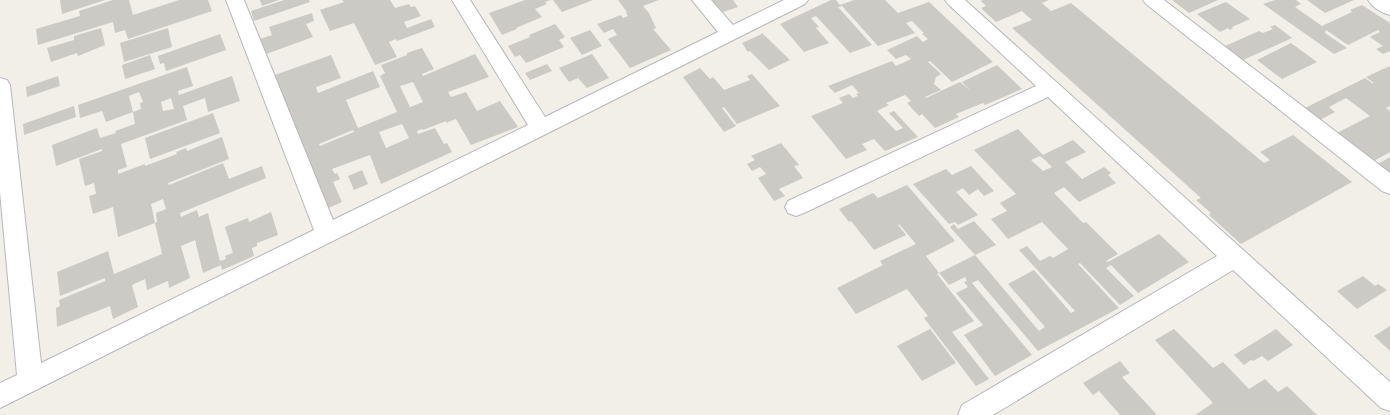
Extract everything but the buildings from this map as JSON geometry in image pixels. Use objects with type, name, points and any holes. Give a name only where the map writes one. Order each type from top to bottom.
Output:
[{"type":"street","points":[[235,0],[326,234]]},
{"type":"street","points":[[461,0],[541,128]]},
{"type":"street","points":[[701,0],[730,34]]},
{"type":"street","points":[[0,396],[800,0]]},
{"type":"street","points":[[954,0],[1390,399]]},
{"type":"street","points":[[1152,0],[1390,185]]},
{"type":"street","points":[[1377,0],[1390,8]]},
{"type":"street","points":[[0,85],[30,381]]},
{"type":"street","points":[[796,207],[1050,88]]},
{"type":"street","points":[[971,414],[1235,257]]}]
